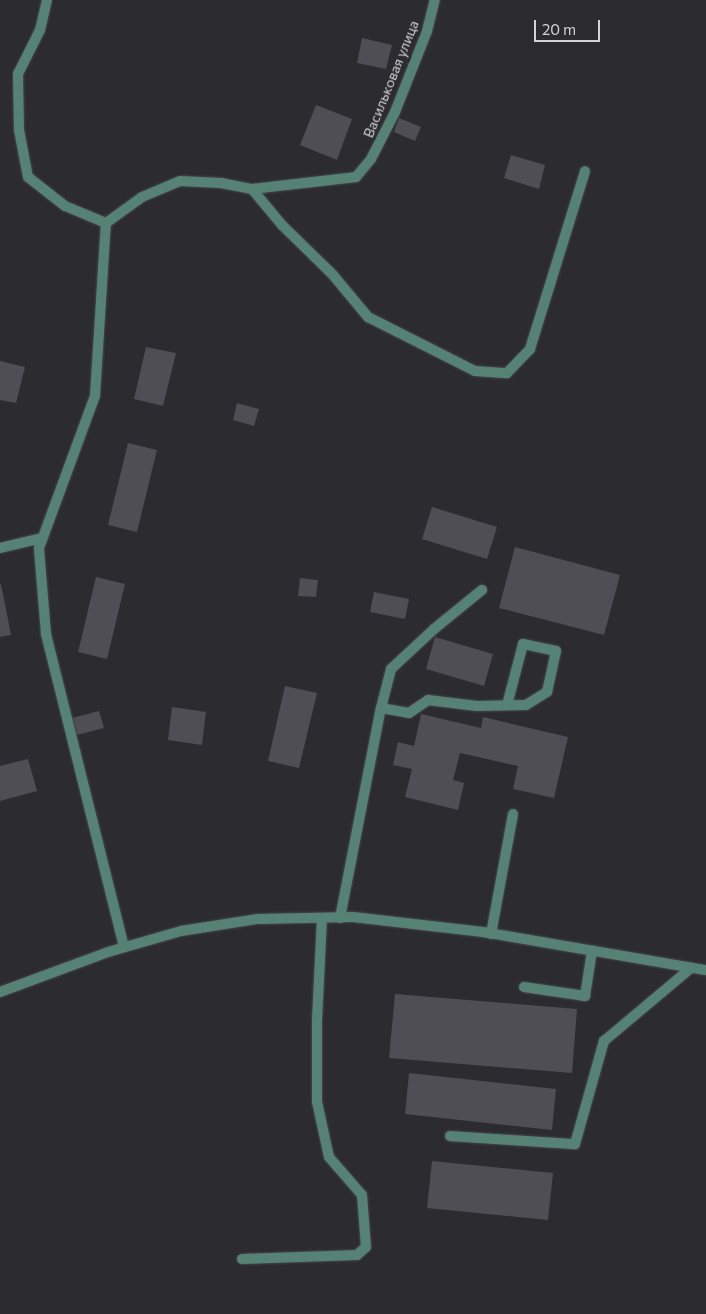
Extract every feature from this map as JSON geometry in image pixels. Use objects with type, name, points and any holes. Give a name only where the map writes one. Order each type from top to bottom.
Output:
[{"type":"street","points":[[47,0],[40,30],[18,74],[19,130],[28,177],[66,206],[106,223],[94,396],[39,548],[46,634],[124,947]]},
{"type":"street","name":"Васильковая улица","points":[[106,223],[142,197],[180,181],[221,183],[252,189],[356,177],[372,159],[395,112],[427,31],[435,0]]},
{"type":"street","points":[[252,189],[282,225],[333,275],[368,317],[475,371],[508,372],[530,349],[586,171]]},
{"type":"street","points":[[0,548],[42,538]]},
{"type":"street","points":[[340,918],[381,708],[391,669],[434,628],[482,590]]},
{"type":"street","points":[[381,708],[409,713],[428,700],[477,706],[526,705],[547,692],[556,651],[523,644],[507,705]]},
{"type":"street","points":[[491,934],[513,814]]},
{"type":"street","points":[[0,992],[124,947],[181,931],[248,921],[353,917],[491,934],[706,970]]},
{"type":"street","points":[[242,1259],[357,1255],[366,1247],[362,1195],[330,1157],[317,1102],[317,1020],[322,918]]},
{"type":"street","points":[[524,987],[585,996],[592,951]]},
{"type":"street","points":[[450,1136],[575,1144],[604,1041],[692,968]]},
{"type":"building","points":[[362,38],[392,45],[386,69],[357,63]]},
{"type":"building","points":[[316,105],[352,119],[337,160],[300,145]]},
{"type":"building","points":[[399,118],[421,127],[415,141],[394,132]]},
{"type":"building","points":[[511,155],[545,165],[539,189],[504,178]]},
{"type":"building","points":[[146,347],[176,353],[163,406],[134,399]]},
{"type":"building","points":[[0,361],[25,367],[16,403],[0,400]]},
{"type":"building","points":[[237,403],[259,409],[254,426],[233,420]]},
{"type":"building","points":[[128,443],[157,450],[137,532],[108,525]]},
{"type":"building","points":[[432,507],[497,527],[487,559],[422,539]]},
{"type":"building","points":[[515,547],[620,575],[604,635],[499,608]]},
{"type":"building","points":[[96,577],[125,584],[107,659],[78,652]]},
{"type":"building","points":[[300,578],[318,580],[316,597],[298,596]]},
{"type":"building","points":[[0,585],[11,635],[0,637]]},
{"type":"building","points":[[374,592],[409,599],[405,619],[370,612]]},
{"type":"building","points":[[435,637],[493,654],[484,686],[426,669]]},
{"type":"building","points":[[285,686],[317,693],[299,768],[268,761]]},
{"type":"building","points":[[172,707],[206,712],[202,745],[168,740]]},
{"type":"building","points":[[99,711],[104,728],[77,735],[72,718]]},
{"type":"building","points":[[421,714],[481,728],[483,717],[568,737],[554,798],[513,789],[518,766],[460,753],[453,780],[464,783],[458,810],[405,797],[412,769],[393,765],[398,742],[414,746]]},
{"type":"building","points":[[28,759],[37,791],[0,801],[0,766]]},
{"type":"building","points":[[395,994],[577,1009],[572,1073],[389,1058]]},
{"type":"building","points":[[409,1073],[556,1089],[552,1130],[405,1114]]},
{"type":"building","points":[[432,1161],[553,1173],[548,1220],[427,1208]]}]
